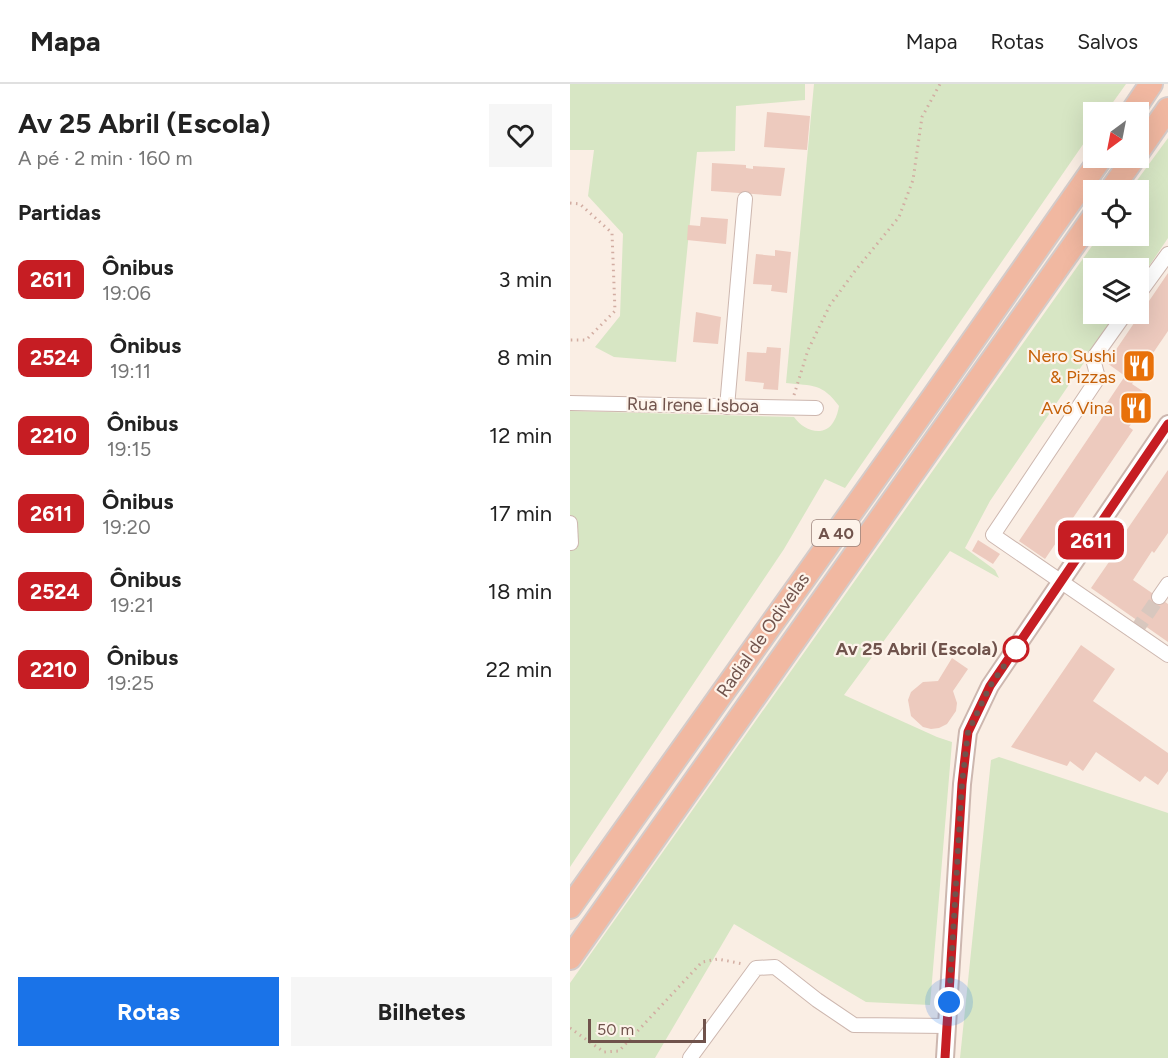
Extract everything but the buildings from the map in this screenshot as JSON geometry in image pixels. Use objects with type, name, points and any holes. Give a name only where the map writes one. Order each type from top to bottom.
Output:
[{"type":"highway","points":[[1139,102],[1151,84]]},
{"type":"highway","points":[[1149,136],[1168,109]]},
{"type":"highway","name":"Radial de Odivelas","points":[[570,906],[1094,168]]},
{"type":"highway","name":"Radial de Odivelas","points":[[570,958],[1083,232]]},
{"type":"street","points":[[727,407],[745,199]]},
{"type":"street","points":[[1149,280],[1168,254]]},
{"type":"street","points":[[1118,324],[1093,359],[1098,378],[993,535],[1168,655]]},
{"type":"street","name":"Rua Irene Lisboa","points":[[570,403],[816,408]]},
{"type":"street","points":[[945,1058],[962,784],[968,732],[990,686],[1168,424]]},
{"type":"street","points":[[570,523],[571,543]]},
{"type":"street","points":[[1159,597],[1168,584]]},
{"type":"street","points":[[690,1058],[756,968],[775,967],[817,1000],[854,1024],[947,1026]]},
{"type":"path","points":[[790,407],[808,350],[830,305],[899,217],[913,180],[922,117],[940,84]]},
{"type":"path","points":[[570,203],[580,204],[612,232],[615,311],[586,340],[570,340]]},
{"type":"path","points":[[570,1029],[604,1052],[619,1051],[702,962],[718,959],[756,968]]},
{"type":"green space","points":[[570,84],[805,84],[805,100],[736,106],[735,151],[697,152],[676,362],[614,357],[595,347],[620,316],[623,234],[588,196],[594,150],[570,150]]},
{"type":"green space","points":[[814,84],[1126,84],[1113,102],[1083,102],[1083,144],[845,488],[825,479],[784,549],[570,867],[570,411],[794,417],[803,426],[814,431],[830,427],[839,406],[827,393],[816,387],[786,383]]},
{"type":"green space","points":[[1168,138],[1168,238],[1149,266],[1149,258],[1083,258],[1092,246],[1149,246],[1149,180],[1137,180],[1146,168],[1149,168],[1149,164]]},
{"type":"green space","points":[[1083,259],[1083,324],[1110,324],[990,501],[965,548],[995,570],[999,578],[950,551],[844,695],[952,742],[930,1005],[866,1002],[734,924],[655,1058],[570,1058],[570,983]]},
{"type":"green space","points":[[999,757],[1168,813],[1168,1058],[960,1058],[991,760]]},
{"type":"tunnel","points":[[1135,632],[1159,597]]},
{"type":"bus line","name":"2611","points":[[945,1058],[962,784],[968,732],[990,686],[1168,424]]},
{"type":"place","name":"Nero Sushi & Pizzas","points":[[1139,366]]},
{"type":"place","name":"Avó Vina","points":[[1136,408]]},
{"type":"place","name":"Av 25 Abril (Escola)","points":[[1016,649]]},
{"type":"route","points":[[949,1002],[962,784],[968,732],[990,686],[1016,649]]}]
